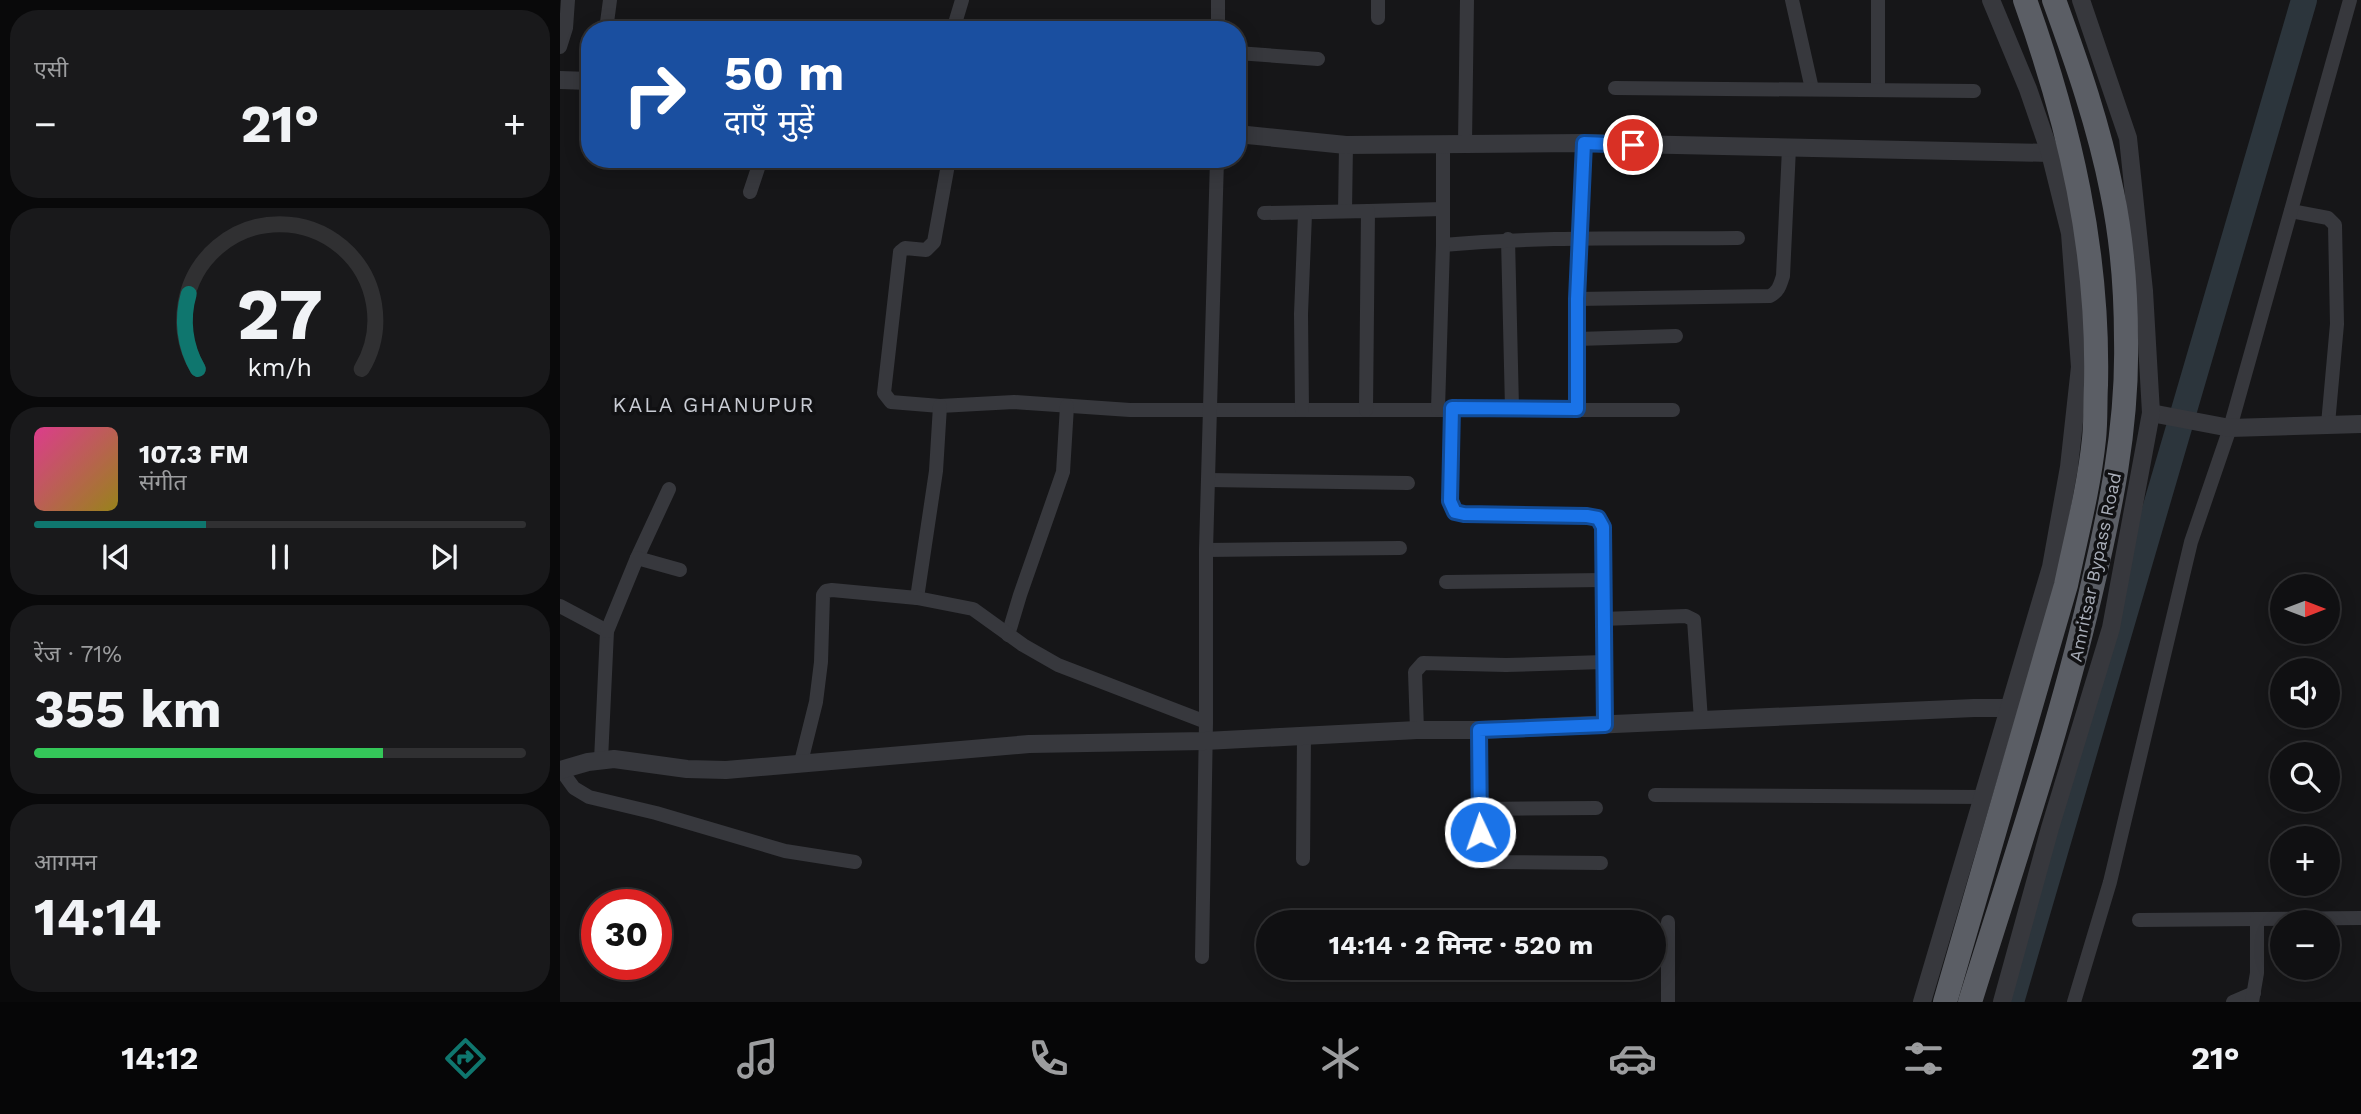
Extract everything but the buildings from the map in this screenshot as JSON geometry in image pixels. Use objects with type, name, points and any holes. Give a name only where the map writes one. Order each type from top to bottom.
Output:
[{"type":"highway","name":"Amritsar Bypass Road","points":[[1945,1002],[2066,585],[2094,439],[2094,301],[2081,195],[2063,119],[2025,0]]},
{"type":"highway","name":"Amritsar Bypass Road","points":[[1970,1002],[2063,702],[2081,634],[2113,494],[2123,419],[2126,340],[2120,252],[2112,193],[2085,90],[2054,0]]},
{"type":"street","points":[[560,47],[566,28],[568,0]]},
{"type":"street","points":[[607,21],[610,0]]},
{"type":"street","points":[[956,21],[962,0]]},
{"type":"street","points":[[1218,0],[1218,21]]},
{"type":"street","points":[[1378,0],[1378,18]]},
{"type":"street","points":[[1465,143],[1467,0]]},
{"type":"street","points":[[1792,0],[1812,89]]},
{"type":"street","points":[[1878,0],[1878,90]]},
{"type":"street","points":[[1922,1002],[2051,567],[2069,467],[2080,367],[2070,233],[2050,153],[2028,89],[1991,0]]},
{"type":"street","points":[[2002,1002],[2050,828],[2111,628],[2155,414],[2128,138],[2081,0]]},
{"type":"street","points":[[2074,1002],[2110,882],[2192,542],[2230,428],[2350,0]]},
{"type":"street","points":[[1246,54],[1318,59]]},
{"type":"street","points":[[560,80],[581,81]]},
{"type":"street","points":[[1615,88],[1974,91]]},
{"type":"street","points":[[1246,135],[1346,145],[1584,143],[2050,153]]},
{"type":"street","points":[[1577,409],[1577,299],[1584,143]]},
{"type":"street","points":[[1443,144],[1445,409],[1450,501],[1455,512],[1464,514],[1598,518],[1603,527],[1605,725]]},
{"type":"street","points":[[1345,211],[1346,145]]},
{"type":"street","points":[[1577,299],[1774,294],[1780,287],[1783,276],[1789,148]]},
{"type":"street","points":[[750,192],[758,168]]},
{"type":"street","points":[[947,168],[934,242],[926,250],[905,248],[900,252],[884,393],[885,398],[891,401],[940,406],[1014,402],[1130,410],[1673,410]]},
{"type":"street","points":[[1202,957],[1206,550],[1216,168]]},
{"type":"street","points":[[1264,213],[1443,209]]},
{"type":"street","points":[[1366,410],[1368,211]]},
{"type":"street","points":[[2291,211],[2328,218],[2335,225],[2337,324],[2328,424]]},
{"type":"street","points":[[1302,410],[1301,314],[1305,214]]},
{"type":"street","points":[[1443,245],[1508,239],[1580,237],[1738,238]]},
{"type":"street","points":[[1508,239],[1512,408]]},
{"type":"street","points":[[1577,339],[1676,336]]},
{"type":"street","points":[[917,598],[936,471],[940,406]]},
{"type":"street","points":[[1008,635],[1063,472],[1067,406]]},
{"type":"street","points":[[2155,414],[2230,428],[2361,424]]},
{"type":"street","points":[[1209,480],[1408,483]]},
{"type":"street","points":[[601,760],[607,631],[669,489]]},
{"type":"street","points":[[1206,550],[1400,548]]},
{"type":"street","points":[[637,558],[680,570]]},
{"type":"street","points":[[1446,582],[1603,580]]},
{"type":"street","points":[[801,762],[816,702],[821,662],[822,595],[832,590],[917,598],[973,609],[1008,635],[1058,666],[1206,723]]},
{"type":"street","points":[[560,606],[607,631]]},
{"type":"street","points":[[1602,619],[1686,616],[1694,620],[1701,720]]},
{"type":"street","points":[[1417,730],[1415,672],[1423,663],[1506,665],[1604,662]]},
{"type":"street","points":[[855,862],[785,851],[656,813],[589,797],[574,788],[561,770],[601,760],[626,760],[707,770],[1028,744],[1205,741],[1417,730],[1479,730],[2009,708]]},
{"type":"street","points":[[1479,730],[1479,809],[1482,855],[1487,862],[1601,863]]},
{"type":"street","points":[[1303,859],[1304,737]]},
{"type":"street","points":[[1655,795],[1984,797]]},
{"type":"street","points":[[1479,809],[1596,808]]},
{"type":"street","points":[[2139,920],[2361,918]]},
{"type":"street","points":[[2233,1002],[2253,998],[2257,973],[2257,919]]},
{"type":"street","points":[[1668,922],[1668,1002]]},
{"type":"waterway","points":[[2011,1002],[2304,0]]},
{"type":"district","name":"KALA GHANUPUR","points":[[714,404]]},
{"type":"route","points":[[1480,832],[1479,730],[1605,725],[1603,527],[1598,518],[1587,516],[1455,512],[1450,501],[1452,408],[1577,409],[1577,299],[1584,143],[1633,145]]}]
